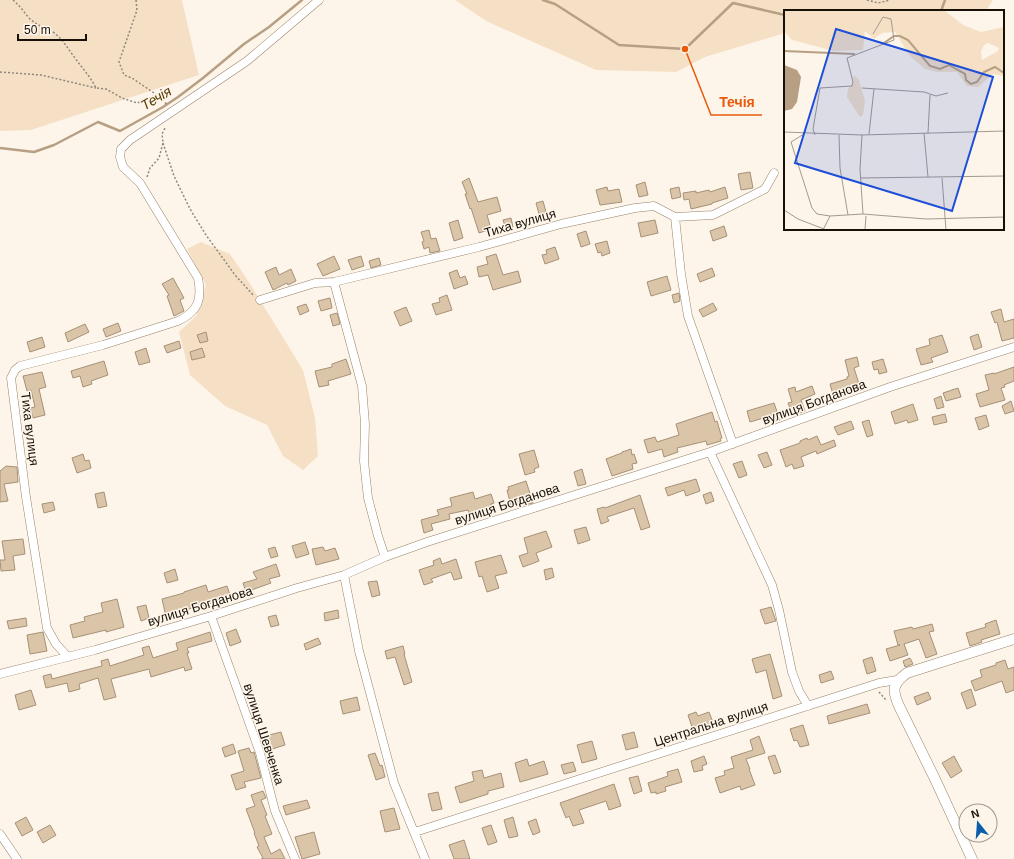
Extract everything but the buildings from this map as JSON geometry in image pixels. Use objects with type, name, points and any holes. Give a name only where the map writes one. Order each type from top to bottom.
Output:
[{"type":"street","name":"Тиха вулиця","points":[[68,657],[56,644],[47,628],[26,498],[11,378],[15,370],[20,366],[103,345],[178,321],[187,317],[193,311],[199,299],[200,288],[198,278],[140,183],[123,167],[120,157],[121,149],[130,140],[247,61],[319,0]]},
{"type":"street","points":[[733,444],[688,316],[681,274],[675,217],[713,215],[765,189],[774,173]]},
{"type":"street","name":"Тиха вулиця","points":[[260,300],[316,283],[334,282],[479,247],[561,224],[635,208],[654,206],[675,217]]},
{"type":"street","points":[[334,282],[362,386],[365,424],[364,462],[368,498],[378,536],[386,557]]},
{"type":"street","name":"вулиця Богданова","points":[[1,674],[68,657],[211,616],[296,588],[344,575],[386,557],[483,524],[710,452],[890,387],[1014,347]]},
{"type":"street","points":[[710,452],[772,585],[779,610],[792,672],[799,691],[808,706]]},
{"type":"street","points":[[344,575],[359,651],[394,783],[425,859]]},
{"type":"street","name":"вулиця Шевченка","points":[[211,616],[260,753],[275,811],[295,859]]},
{"type":"street","name":"Центральна вулиця","points":[[414,832],[879,683],[897,680],[907,673],[1014,639]]},
{"type":"street","points":[[897,680],[894,688],[897,702],[972,859]]},
{"type":"street","points":[[0,834],[17,859]]},
{"type":"path","points":[[13,0],[38,26],[52,32],[62,39],[91,77],[96,88]]},
{"type":"path","points":[[136,0],[136,10],[119,62],[124,75],[132,78],[157,96],[161,97]]},
{"type":"path","points":[[867,0],[878,3],[890,0]]},
{"type":"path","points":[[0,72],[42,75],[106,89],[122,98],[137,103],[157,96]]},
{"type":"path","points":[[166,126],[162,134],[163,142],[174,176],[190,210],[235,275],[251,294],[260,300]]},
{"type":"path","points":[[145,182],[150,168],[159,158],[163,142]]},
{"type":"shaded area","points":[[0,0],[182,0],[199,75],[31,130],[0,131]]},
{"type":"shaded area","points":[[455,0],[993,0],[987,10],[784,10],[784,33],[705,57],[676,72],[596,70],[486,21]]},
{"type":"shaded area","points":[[201,242],[230,254],[303,370],[315,418],[318,456],[303,470],[283,456],[267,425],[225,406],[190,375],[179,332],[196,316],[206,285],[187,249]]},
{"type":"waterway","name":"Течія","points":[[0,148],[34,152],[54,145],[98,122],[120,131],[178,97],[302,0]]},
{"type":"waterway","name":"Течія","points":[[543,0],[555,4],[619,45],[685,49],[733,3],[784,15]]},
{"type":"waterway","name":"Течія","points":[[941,10],[945,0]]},
{"type":"place","name":"Течія","points":[[685,49]]}]
